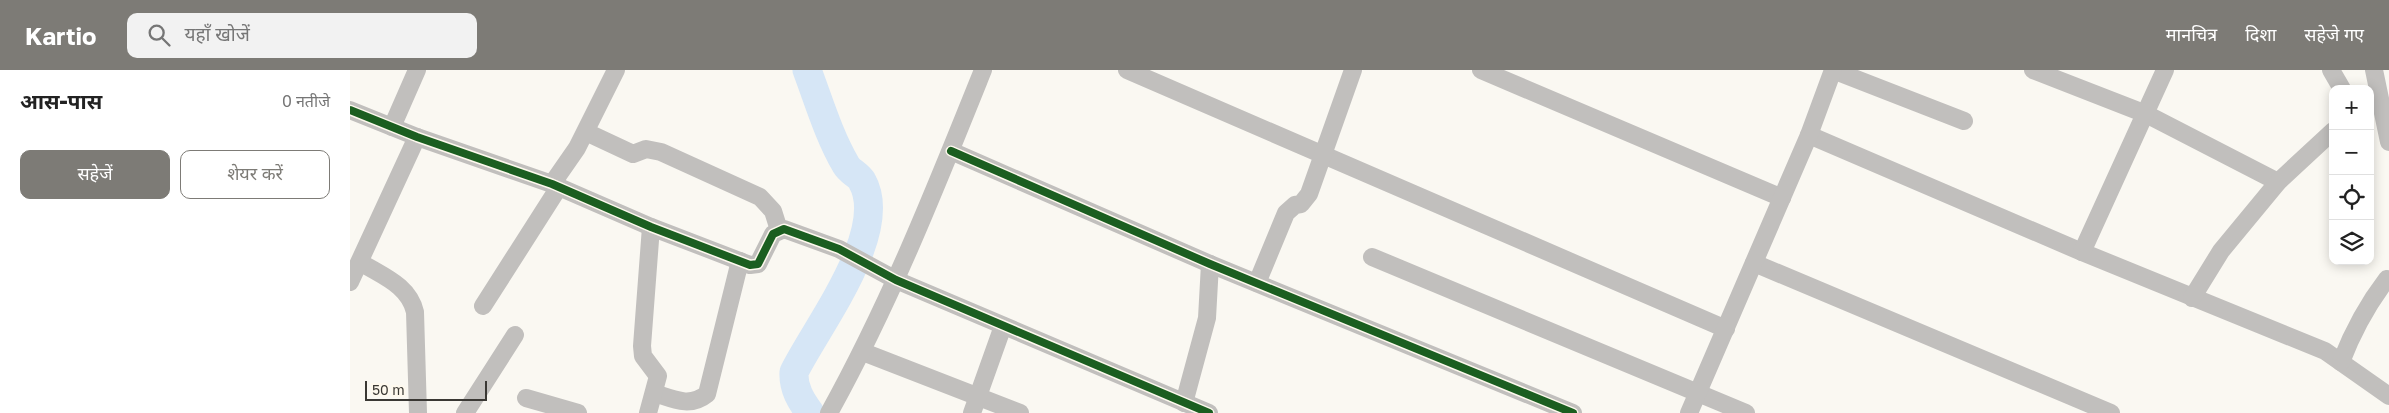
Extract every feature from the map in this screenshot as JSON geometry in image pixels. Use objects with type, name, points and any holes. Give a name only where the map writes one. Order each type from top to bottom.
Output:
[{"type":"street","points":[[392,127],[417,70]]},
{"type":"street","points":[[483,306],[578,148],[616,70]]},
{"type":"street","points":[[829,413],[863,352],[896,280],[983,70]]},
{"type":"street","points":[[1127,70],[1726,330]]},
{"type":"street","points":[[1257,284],[1286,213],[1290,208],[1301,204],[1307,199],[1353,70]]},
{"type":"street","points":[[1481,70],[1782,198]]},
{"type":"street","points":[[1689,413],[1809,135],[1833,70],[1964,121]]},
{"type":"street","points":[[2033,70],[2146,114],[2278,182]]},
{"type":"street","points":[[2082,252],[2165,70]]},
{"type":"street","points":[[2331,70],[2340,85]]},
{"type":"street","points":[[2374,70],[2389,142]]},
{"type":"street","points":[[350,110],[417,137],[555,186],[651,227],[750,265],[758,264],[774,234],[778,230],[784,229],[839,249],[896,280],[1209,413]]},
{"type":"street","points":[[586,132],[633,154],[646,149],[661,152],[760,197],[773,211],[778,230]]},
{"type":"street","points":[[1809,135],[2082,252],[2325,351],[2389,396]]},
{"type":"street","points":[[2192,298],[2221,251],[2278,182],[2329,135]]},
{"type":"street","points":[[350,282],[417,137]]},
{"type":"street","points":[[951,151],[1257,284],[1572,413]]},
{"type":"street","points":[[648,413],[658,376],[643,356],[642,346],[651,227]]},
{"type":"street","points":[[1372,257],[1746,413]]},
{"type":"street","points":[[654,393],[688,402],[701,399],[707,394],[740,261]]},
{"type":"street","points":[[360,262],[403,288],[412,298],[415,312],[418,413]]},
{"type":"street","points":[[1754,262],[2111,413]]},
{"type":"street","points":[[1184,403],[1208,318],[1210,264]]},
{"type":"street","points":[[2341,362],[2354,329],[2369,302],[2387,279]]},
{"type":"street","points":[[972,413],[1002,326]]},
{"type":"street","points":[[465,413],[515,335]]},
{"type":"street","points":[[863,352],[1020,413]]},
{"type":"street","points":[[526,398],[578,413]]},
{"type":"waterway","points":[[807,70],[834,142],[848,167],[862,181],[868,202],[867,226],[859,252],[833,305],[794,372],[798,394],[810,413]]},
{"type":"cycle path","points":[[350,110],[417,137],[552,184],[651,227],[750,265],[758,264],[773,234],[784,229],[839,249],[896,280],[1209,413]]},
{"type":"cycle path","points":[[951,151],[1210,264],[1573,413]]}]
